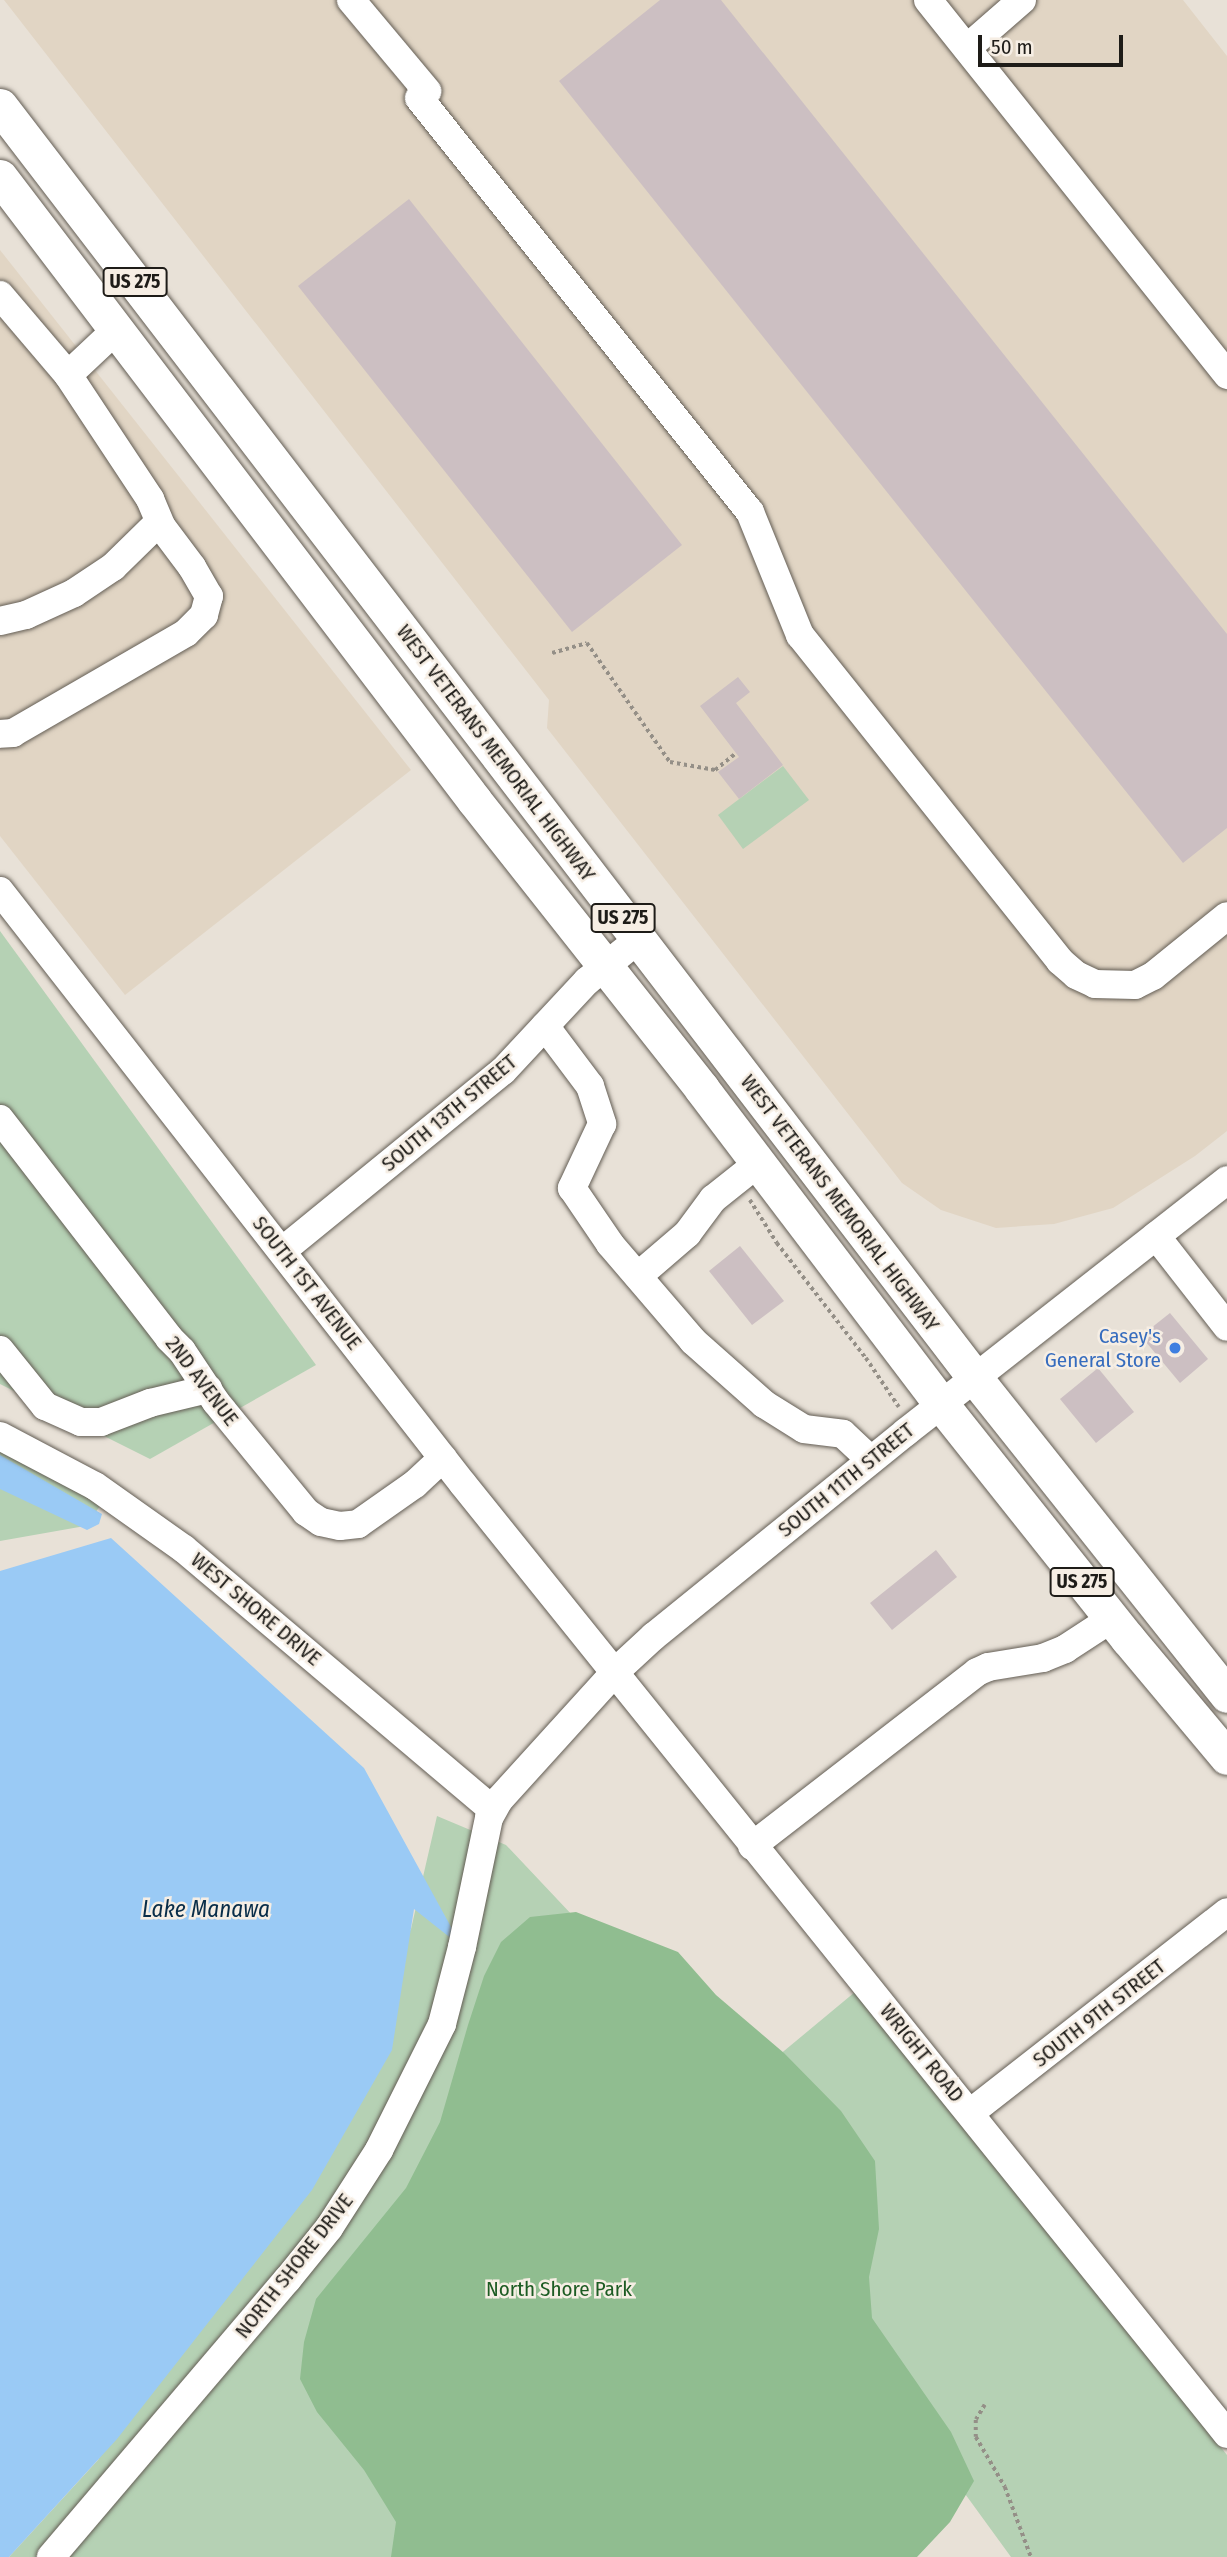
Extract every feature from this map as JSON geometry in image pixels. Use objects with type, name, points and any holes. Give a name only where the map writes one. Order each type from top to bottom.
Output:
[{"type":"main road","name":"WEST VETERANS MEMORIAL HIGHWAY","points":[[0,106],[975,1378],[1227,1695]]},
{"type":"main road","name":"WEST VETERANS MEMORIAL HIGHWAY","points":[[0,177],[474,800],[941,1404],[1111,1619],[1227,1757]]},
{"type":"street","points":[[351,0],[750,512],[789,615],[800,635],[1060,961],[1076,975],[1095,984],[1135,985],[1153,976],[1227,916]]},
{"type":"street","points":[[928,0],[1227,375]]},
{"type":"street","points":[[967,48],[1023,0]]},
{"type":"street","points":[[0,295],[68,375],[150,499],[159,522],[209,596],[204,615],[186,633],[13,733],[0,734]]},
{"type":"street","points":[[68,375],[116,330]]},
{"type":"street","points":[[0,621],[26,615],[74,593],[113,567],[159,522]]},
{"type":"street","name":"SOUTH 1ST AVENUE","points":[[0,891],[443,1458],[615,1672]]},
{"type":"street","name":"SOUTH 13TH STREET","points":[[282,1251],[503,1071],[605,966],[639,939]]},
{"type":"street","points":[[545,1026],[590,1086],[602,1124],[572,1188],[610,1244],[693,1341],[764,1404],[804,1429],[843,1434],[871,1460]]},
{"type":"street","name":"2ND AVENUE","points":[[0,1119],[169,1338],[183,1350],[208,1389],[306,1512],[321,1522],[340,1526],[358,1524],[415,1484],[443,1458]]},
{"type":"street","points":[[638,1276],[687,1234],[713,1199],[757,1164]]},
{"type":"street","name":"SOUTH 11TH STREET","points":[[492,1810],[615,1672],[719,1581],[1227,1180]]},
{"type":"street","points":[[1156,1236],[1227,1327]]},
{"type":"street","points":[[0,1350],[46,1406],[80,1422],[101,1422],[150,1403],[208,1389]]},
{"type":"street","name":"WEST SHORE DRIVE","points":[[0,1436],[94,1486],[184,1549],[492,1810]]},
{"type":"street","points":[[752,1846],[977,1672],[988,1667],[1043,1658],[1065,1649],[1111,1619]]},
{"type":"street","name":"WRIGHT ROAD","points":[[615,1672],[752,1846],[1227,2434]]},
{"type":"street","name":"NORTH SHORE DRIVE","points":[[51,2557],[287,2280],[328,2228],[379,2150],[442,2024],[492,1810]]},
{"type":"street","name":"SOUTH 9TH STREET","points":[[970,2113],[1227,1912]]},
{"type":"path","points":[[552,653],[587,643],[670,762],[715,770],[736,753]]},
{"type":"path","points":[[985,2405],[976,2420],[976,2437],[1006,2487],[1031,2557]]},
{"type":"shaded area","points":[[4,0],[1183,0],[1227,56],[1227,1131],[1195,1156],[1113,1208],[1054,1224],[996,1228],[941,1210],[902,1183],[547,728],[549,700]]},
{"type":"shaded area","points":[[0,250],[411,770],[125,995],[0,836]]},
{"type":"green space","points":[[783,766],[809,800],[743,849],[718,815]]},
{"type":"green space","points":[[0,931],[316,1365],[150,1459],[0,1384]]},
{"type":"green space","points":[[0,1428],[101,1505],[85,1526],[0,1541]]},
{"type":"green space","name":"North Shore Park","points":[[437,1816],[506,1845],[737,2090],[855,1992],[1227,2455],[1227,2557],[1011,2557],[880,2377],[855,2557],[9,2557],[98,2460],[411,1929]]},
{"type":"green space","name":"North Shore Park","points":[[576,1912],[678,1952],[716,1995],[784,2053],[841,2111],[875,2161],[879,2229],[869,2277],[872,2318],[951,2432],[974,2481],[950,2522],[917,2557],[391,2557],[396,2522],[364,2470],[317,2412],[300,2379],[304,2342],[316,2299],[406,2188],[440,2122],[484,1976],[501,1942],[530,1917]]},
{"type":"water","points":[[0,1455],[102,1514],[99,1524],[87,1530],[0,1489]]},
{"type":"water","name":"Lake Manawa","points":[[111,1538],[364,1768],[462,1947],[414,1909],[392,2050],[312,2190],[117,2439],[9,2557],[0,2557],[0,1571]]},
{"type":"building","points":[[660,0],[721,0],[1227,634],[1227,828],[1183,863],[559,81]]},
{"type":"building","points":[[409,199],[682,545],[572,632],[298,286]]},
{"type":"building","points":[[738,677],[750,692],[736,703],[783,765],[739,799],[718,772],[739,757],[700,706]]},
{"type":"building","points":[[740,1246],[784,1301],[752,1325],[709,1271]]},
{"type":"building","name":"Casey's General Store","points":[[1170,1313],[1208,1359],[1180,1383],[1141,1336]]},
{"type":"building","points":[[1098,1368],[1134,1412],[1096,1443],[1060,1399]]},
{"type":"building","points":[[936,1550],[957,1577],[892,1630],[870,1603]]},
{"type":"place","name":"Casey's General Store","points":[[1175,1348]]}]
